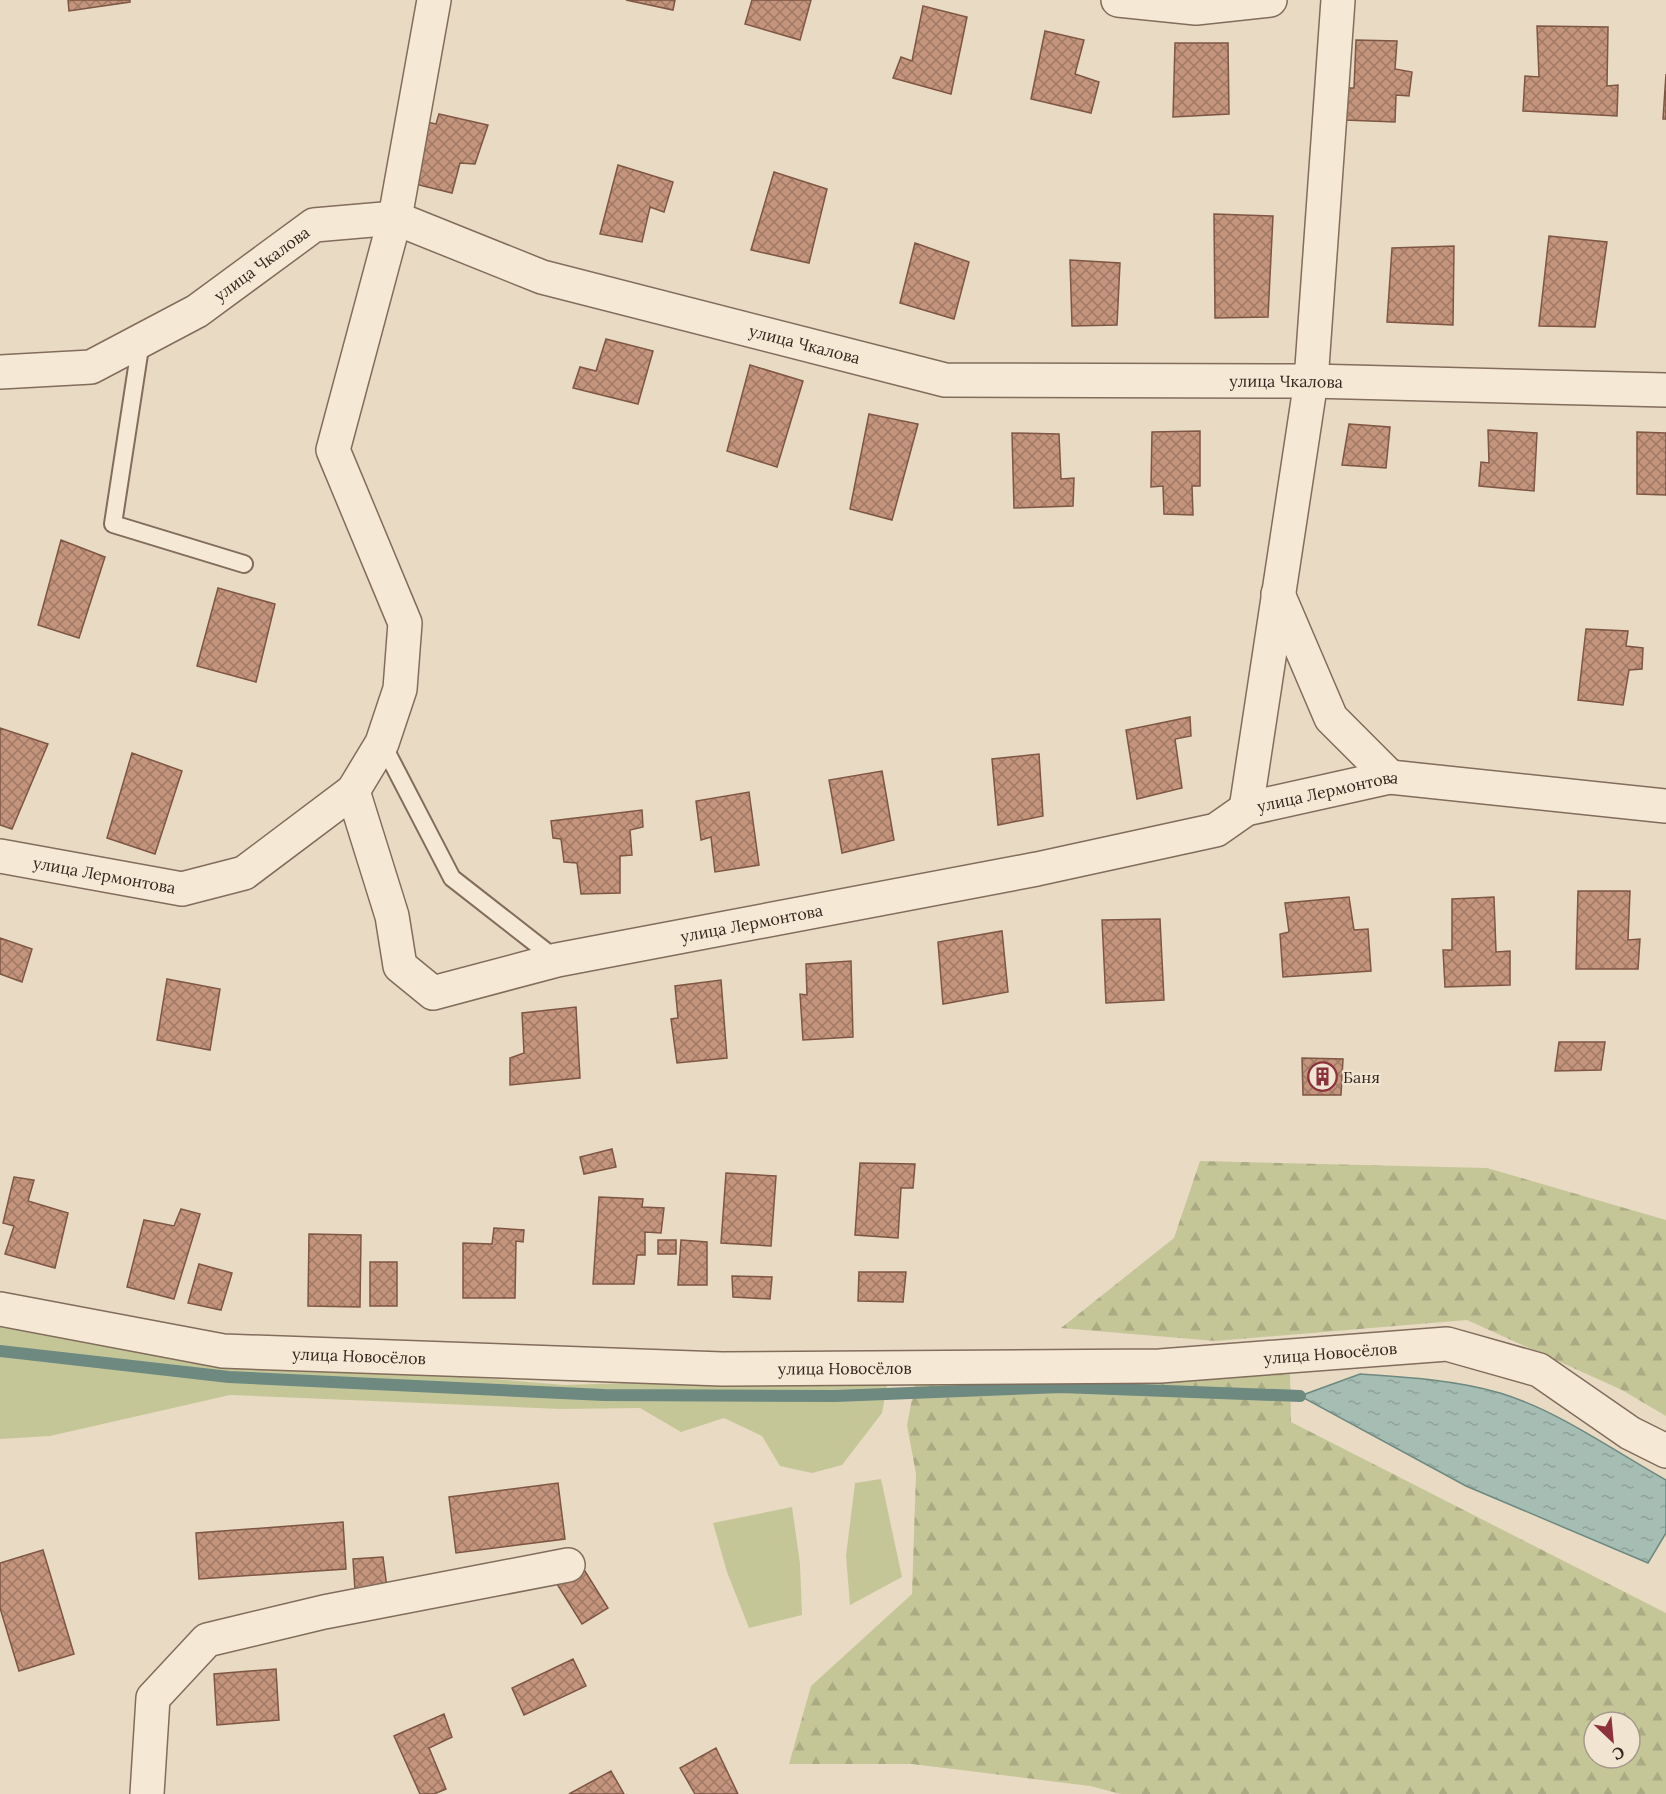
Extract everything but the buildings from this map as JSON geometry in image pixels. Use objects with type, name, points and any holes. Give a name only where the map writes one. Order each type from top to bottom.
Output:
[{"type":"street","points":[[353,791],[382,743],[400,689],[405,623],[333,450],[396,218],[434,0]]},
{"type":"street","points":[[1118,0],[1196,8],[1270,0]]},
{"type":"street","points":[[1246,809],[1311,381],[1338,0]]},
{"type":"street","name":"улица Чкалова","points":[[0,372],[92,367],[197,310],[314,225],[396,218],[542,277],[945,380],[1311,381],[1666,390]]},
{"type":"street","points":[[1278,594],[1331,718],[1390,777]]},
{"type":"street","name":"улица Лермонтова","points":[[0,856],[182,889],[244,873],[353,791],[392,916],[400,966],[433,993],[557,960],[618,951],[1082,860],[1216,830],[1246,809],[1390,777],[1666,806]]},
{"type":"street","name":"улица Новосёлов","points":[[0,1309],[223,1351],[722,1369],[1160,1366],[1447,1344],[1539,1370],[1630,1433],[1666,1451]]},
{"type":"street","points":[[147,1794],[153,1698],[207,1640],[324,1612],[568,1565]]},
{"type":"lane","points":[[141,341],[113,524],[244,564]]},
{"type":"lane","points":[[382,743],[452,878],[557,960]]},
{"type":"green space","points":[[1200,1161],[1487,1168],[1666,1220],[1666,1416],[1622,1390],[1467,1320],[1215,1341],[1061,1328],[1174,1238]]},
{"type":"green space","points":[[0,1323],[437,1374],[564,1385],[889,1375],[882,1413],[842,1465],[812,1473],[780,1466],[762,1436],[724,1418],[681,1432],[640,1408],[561,1409],[230,1395],[50,1436],[0,1439]]},
{"type":"green space","points":[[1290,1372],[1291,1422],[1666,1613],[1666,1794],[1121,1794],[1090,1786],[912,1764],[789,1764],[811,1686],[912,1594],[916,1474],[907,1425],[916,1378]]},
{"type":"green space","points":[[881,1479],[902,1577],[850,1605],[846,1556],[855,1483]]},
{"type":"green space","points":[[792,1507],[800,1564],[802,1615],[749,1628],[727,1572],[713,1523]]},
{"type":"water","points":[[1360,1374],[1466,1385],[1521,1400],[1564,1420],[1666,1480],[1666,1533],[1648,1563],[1466,1486],[1300,1396]]},
{"type":"waterway","points":[[0,1351],[229,1377],[604,1395],[835,1396],[1061,1387],[1300,1396]]},
{"type":"place","name":"Баня","points":[[1322,1077]]}]
